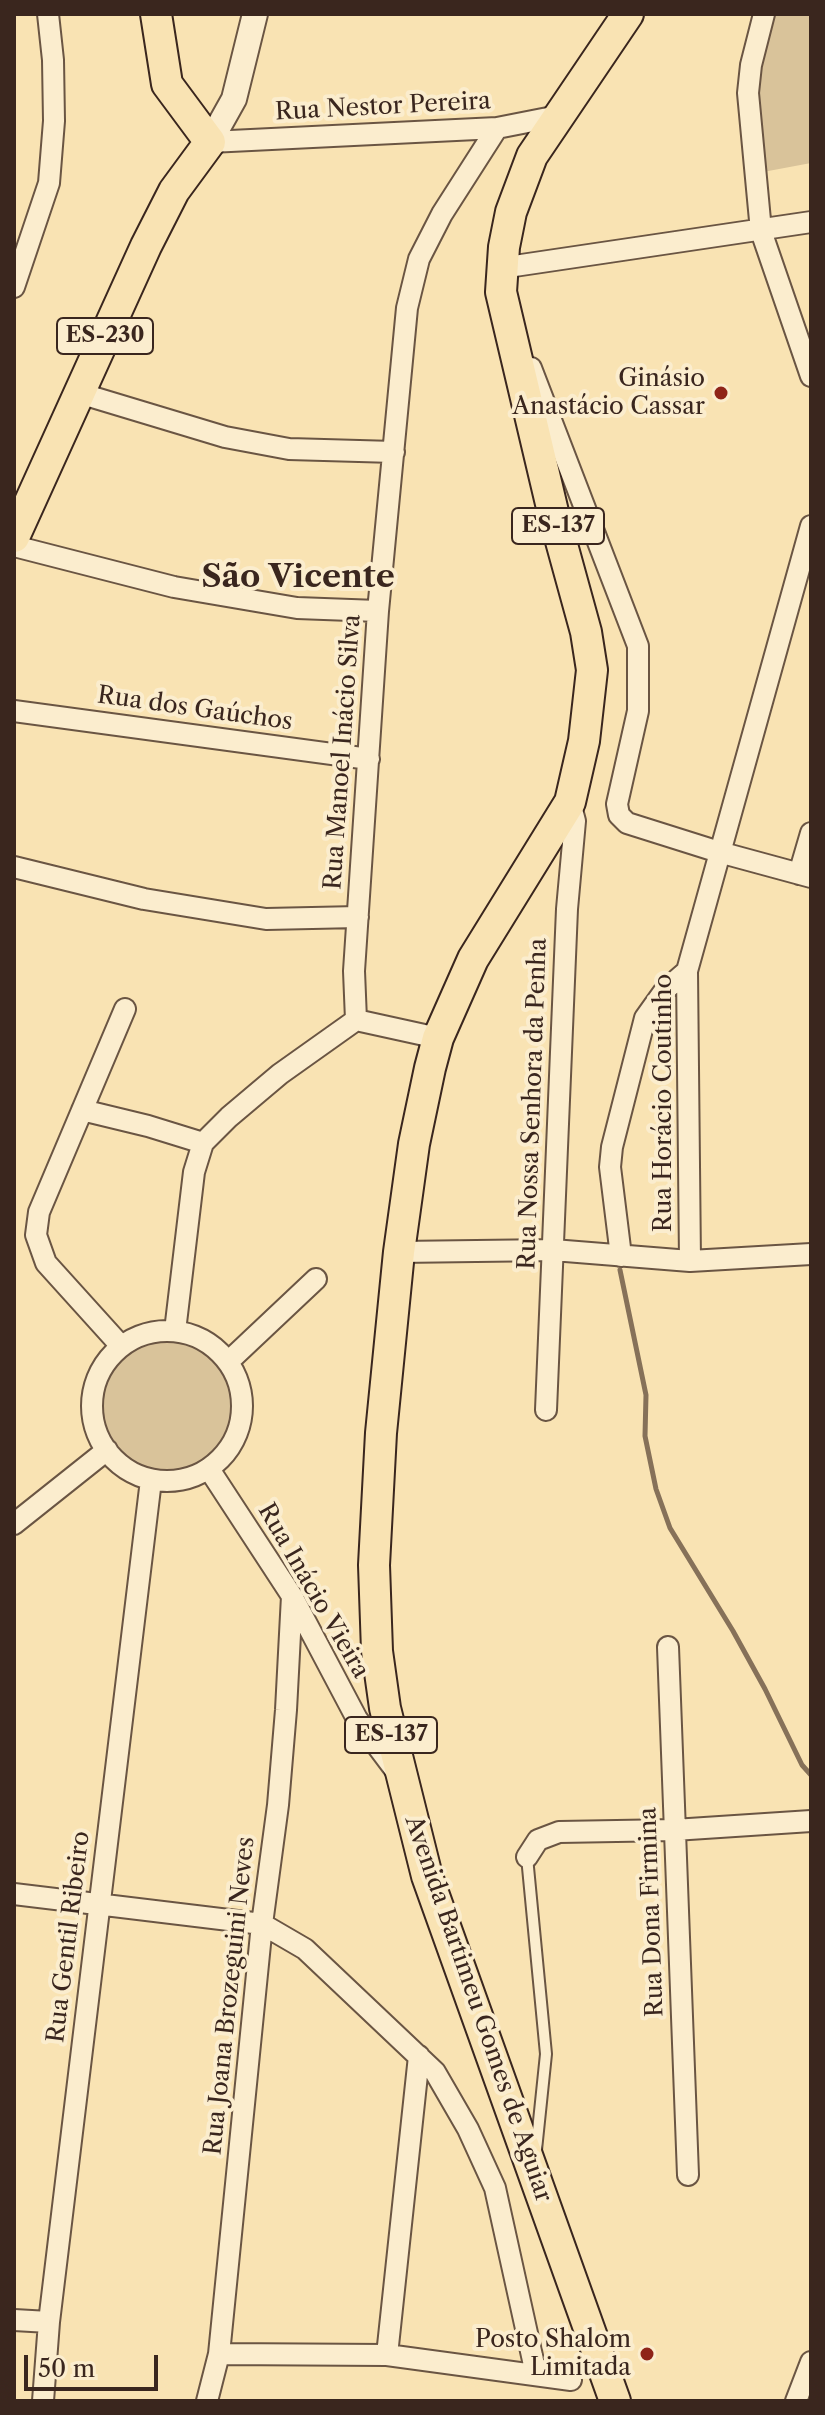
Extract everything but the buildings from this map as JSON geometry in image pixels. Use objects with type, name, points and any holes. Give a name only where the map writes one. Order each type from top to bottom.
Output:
[{"type":"main road","points":[[156,14],[167,84],[210,142]]},
{"type":"main road","name":"ES-137","points":[[438,1038],[473,959],[570,802],[584,741],[592,670],[586,632],[553,512],[501,280],[511,212],[532,156],[628,14]]},
{"type":"main road","name":"ES-230","points":[[14,537],[146,246],[174,191],[210,142]]},
{"type":"main road","name":"Avenida Bartimeu Gomes de Aguiar","points":[[438,1038],[414,1144],[399,1252],[381,1433],[374,1565],[377,1651],[401,1777],[427,1876],[615,2401]]},
{"type":"street","points":[[14,287],[49,183],[54,106],[48,14]]},
{"type":"street","points":[[210,142],[234,99],[255,14]]},
{"type":"street","points":[[764,14],[751,65],[748,93],[761,231],[811,376]]},
{"type":"street","name":"Rua Nestor Pereira","points":[[210,142],[497,128],[558,116]]},
{"type":"street","name":"Rua Manoel Inácio Silva","points":[[356,1020],[354,971],[378,611],[407,308],[419,259],[442,214],[497,128]]},
{"type":"street","points":[[811,222],[501,280],[638,646],[638,711],[621,780],[617,804],[619,815],[627,823],[805,875],[811,833]]},
{"type":"street","points":[[79,393],[225,437],[289,449],[394,452]]},
{"type":"street","name":"Rua Horácio Coutinho","points":[[690,1261],[687,971],[811,526]]},
{"type":"street","points":[[14,546],[174,587],[297,608],[378,611]]},
{"type":"street","name":"Rua dos Gaúchos","points":[[14,711],[369,759]]},
{"type":"street","name":"Rua Nossa Senhora da Penha","points":[[546,1410],[567,909],[575,821],[570,802]]},
{"type":"street","points":[[14,867],[144,899],[266,919],[358,917]]},
{"type":"street","points":[[621,1256],[610,1167],[612,1147],[645,1018],[665,990],[687,971]]},
{"type":"street","points":[[121,1346],[46,1263],[36,1235],[39,1212],[125,1009]]},
{"type":"street","points":[[175,1331],[194,1172],[203,1143],[280,1074],[356,1020],[438,1038]]},
{"type":"street","points":[[82,1110],[203,1143]]},
{"type":"street","points":[[399,1252],[553,1250],[690,1261],[811,1254]]},
{"type":"street","points":[[229,1361],[316,1279]]},
{"type":"street","points":[[175,1331],[195,1336],[214,1346],[229,1361],[240,1383],[243,1407],[239,1431],[227,1452],[209,1469],[186,1479],[151,1480],[124,1467],[97,1434],[92,1410],[94,1386],[104,1363],[121,1346],[147,1334],[175,1331]]},
{"type":"street","points":[[14,1524],[107,1450]]},
{"type":"street","name":"Rua Inácio Vieira","points":[[209,1469],[292,1596],[357,1719],[401,1777]]},
{"type":"street","name":"Rua Gentil Ribeiro","points":[[43,2401],[49,2322],[151,1480]]},
{"type":"street","name":"Rua Joana Brozeguini Neves","points":[[207,2401],[219,2354],[282,1757],[292,1596]]},
{"type":"street","name":"Rua Dona Firmina","points":[[668,1647],[688,2175]]},
{"type":"street","points":[[527,1857],[538,1840],[559,1832],[674,1830],[811,1821]]},
{"type":"street","points":[[14,1894],[262,1924],[305,1949],[435,2072],[468,2129],[495,2188],[536,2374]]},
{"type":"street","points":[[387,2355],[419,2056]]},
{"type":"street","points":[[14,2320],[49,2322]]},
{"type":"street","points":[[219,2354],[387,2355],[571,2380]]},
{"type":"street","points":[[796,2401],[811,2362]]},
{"type":"lane","points":[[527,1857],[546,2054],[533,2173]]},
{"type":"shaded area","points":[[775,14],[811,14],[811,163],[763,172],[752,90]]},
{"type":"shaded area","points":[[168,1341],[193,1346],[215,1360],[229,1382],[234,1407],[229,1432],[215,1454],[193,1468],[168,1473],[143,1468],[121,1454],[107,1432],[102,1407],[107,1382],[121,1360],[143,1346]]},
{"type":"waterway","points":[[620,1270],[646,1395],[645,1436],[656,1489],[670,1528],[733,1631],[802,1765],[811,1775]]},
{"type":"place","name":"Ginásio Anastácio Cassar","points":[[721,393]]},
{"type":"place","name":"Posto Shalom Limitada","points":[[647,2354]]},
{"type":"district","name":"São Vicente","points":[[298,578]]}]
